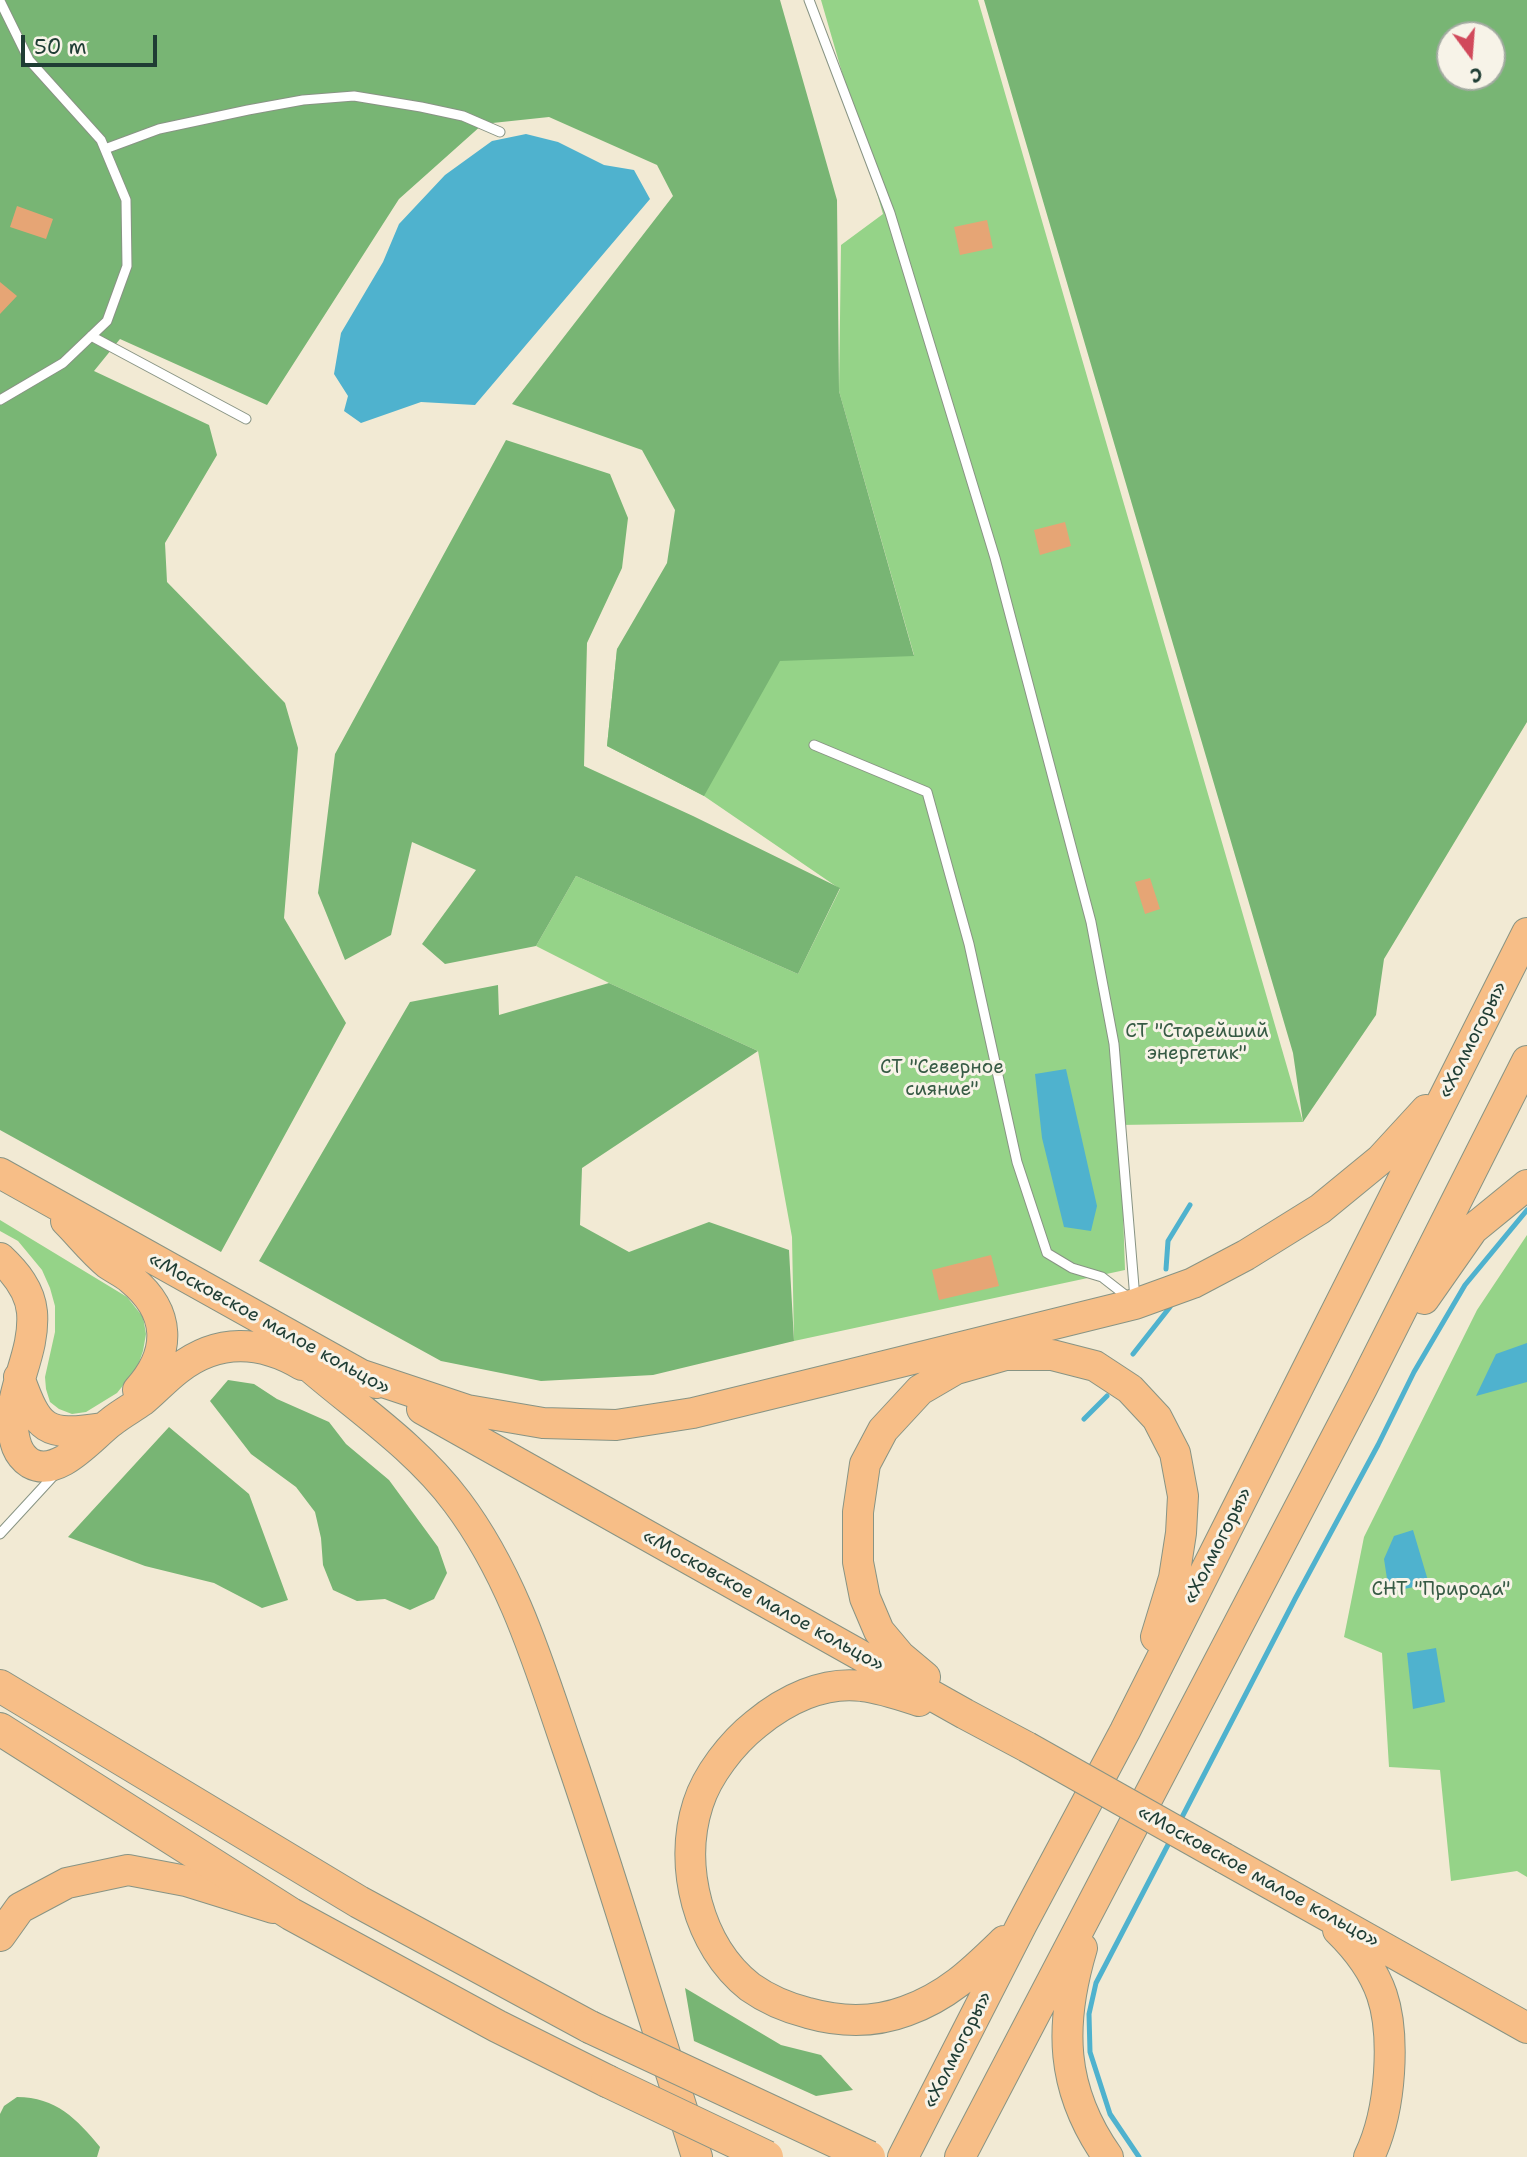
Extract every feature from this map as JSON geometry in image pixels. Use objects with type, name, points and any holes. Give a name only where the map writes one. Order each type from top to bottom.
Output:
[{"type":"highway","name":"«Холмогоры»","points":[[903,2157],[1022,1924],[1125,1731],[1527,933]]},
{"type":"highway","points":[[960,2157],[1362,1388],[1527,1061]]},
{"type":"highway","points":[[359,1374],[467,1410],[542,1423],[616,1425],[693,1413],[1135,1304],[1193,1283],[1246,1255],[1320,1209],[1381,1159],[1450,1084]]},
{"type":"highway","name":"«Московское малое кольцо»","points":[[0,1173],[1527,2028]]},
{"type":"highway","points":[[1362,1388],[1473,1229],[1527,1185]]},
{"type":"highway","points":[[42,1196],[107,1263],[130,1278],[146,1294],[162,1323],[162,1350],[155,1369],[108,1424]]},
{"type":"highway","points":[[0,1258],[19,1278],[32,1311],[33,1426],[20,1453],[38,1474],[44,1466],[59,1463],[33,1426]]},
{"type":"highway","points":[[251,1314],[317,1375],[363,1410],[431,1470],[475,1527],[510,1592],[525,1625],[583,1794],[697,2157]]},
{"type":"highway","points":[[33,1426],[77,1432],[108,1424],[197,1357],[229,1346],[251,1346],[275,1351],[317,1375]]},
{"type":"highway","points":[[974,1719],[900,1656],[879,1631],[865,1598],[858,1562],[858,1512],[865,1464],[883,1430],[920,1390],[956,1369],[1005,1355],[1052,1355],[1095,1366],[1130,1389],[1157,1418],[1175,1453],[1183,1496],[1174,1578],[1125,1731]]},
{"type":"highway","points":[[0,1686],[359,1902],[590,2027],[869,2157]]},
{"type":"highway","points":[[974,1719],[863,1686],[808,1692],[775,1708],[746,1732],[719,1763],[698,1803],[690,1842],[692,1884],[703,1923],[723,1959],[751,1987],[789,2008],[830,2019],[866,2021],[905,2012],[932,2000],[964,1980],[1022,1924]]},
{"type":"highway","points":[[0,1729],[291,1914],[497,2025],[767,2157]]},
{"type":"highway","points":[[0,1936],[20,1908],[67,1883],[128,1870],[186,1881],[291,1914]]},
{"type":"highway","points":[[1099,1891],[1077,1967],[1067,2025],[1067,2059],[1077,2098],[1094,2137],[1108,2157]]},
{"type":"highway","points":[[1318,1910],[1353,1945],[1375,1977],[1387,2010],[1391,2038],[1387,2102],[1378,2138],[1369,2157]]},
{"type":"lane","points":[[809,0],[890,213],[995,558],[1091,922],[1114,1044],[1135,1304]]},
{"type":"lane","points":[[0,1],[29,60],[101,140],[125,200],[127,266],[107,321],[63,363],[0,400]]},
{"type":"lane","points":[[104,149],[159,129],[303,100],[354,96],[463,116],[500,132]]},
{"type":"lane","points":[[91,336],[246,419]]},
{"type":"lane","points":[[814,745],[928,792],[969,944],[1017,1162],[1046,1253],[1072,1269],[1102,1277],[1135,1304]]},
{"type":"lane","points":[[0,1534],[38,1474]]},
{"type":"green space","points":[[0,0],[780,0],[837,200],[839,391],[914,656],[780,661],[704,796],[607,746],[617,649],[667,563],[675,510],[642,450],[512,404],[673,196],[657,165],[549,117],[483,124],[399,199],[267,405],[120,339],[94,371],[209,425],[217,455],[165,543],[167,582],[285,703],[298,748],[284,918],[346,1023],[221,1252],[0,1130]]},
{"type":"green space","name":"СТ \"Северное сияние\"","points":[[821,0],[978,0],[1303,1122],[1120,1125],[1125,1270],[794,1341],[792,1237],[758,1051],[609,983],[536,946],[576,876],[798,974],[840,889],[704,796],[607,746],[617,649],[664,615],[914,655],[839,391],[841,245],[883,214]]},
{"type":"green space","points":[[984,0],[1527,0],[1527,722],[1384,959],[1376,1015],[1303,1122],[1293,1053]]},
{"type":"green space","points":[[506,440],[610,474],[628,518],[622,568],[587,643],[584,766],[840,888],[798,974],[576,876],[536,946],[445,964],[422,944],[476,870],[412,842],[391,935],[345,960],[318,893],[335,754]]},
{"type":"green space","points":[[609,983],[758,1051],[582,1168],[580,1225],[629,1252],[709,1222],[789,1250],[794,1341],[653,1375],[541,1381],[441,1361],[259,1261],[410,1002],[498,985],[499,1015]]},
{"type":"green space","points":[[0,1220],[127,1297],[143,1317],[146,1334],[137,1368],[117,1393],[86,1412],[72,1414],[50,1402],[45,1377],[55,1332],[55,1306],[42,1270],[18,1241],[0,1231]]},
{"type":"green space","name":"СНТ \"Природа\"","points":[[1527,1235],[1527,1877],[1517,1871],[1451,1881],[1440,1770],[1389,1767],[1382,1653],[1344,1637],[1364,1537],[1477,1310]]},
{"type":"green space","points":[[228,1380],[254,1384],[277,1399],[329,1422],[346,1444],[389,1480],[438,1547],[447,1573],[434,1599],[410,1610],[385,1599],[357,1601],[333,1590],[323,1565],[315,1512],[296,1487],[251,1454],[210,1401]]},
{"type":"green space","points":[[169,1427],[249,1494],[288,1600],[262,1608],[214,1583],[145,1566],[68,1537]]},
{"type":"green space","points":[[685,1988],[781,2045],[821,2055],[853,2090],[816,2096],[694,2041]]},
{"type":"green space","points":[[17,2097],[54,2105],[74,2119],[100,2147],[97,2157],[0,2157],[0,2114],[4,2106]]},
{"type":"water","points":[[526,134],[558,142],[604,165],[634,170],[650,199],[475,405],[421,402],[361,423],[344,411],[348,396],[334,374],[341,333],[383,262],[399,224],[445,175],[492,141]]},
{"type":"water","points":[[1066,1069],[1097,1206],[1091,1231],[1064,1227],[1042,1138],[1035,1074]]},
{"type":"water","points":[[1527,1343],[1527,1382],[1476,1396],[1496,1354]]},
{"type":"water","points":[[1413,1530],[1429,1584],[1389,1592],[1384,1559],[1394,1536]]},
{"type":"water","points":[[1436,1648],[1445,1702],[1413,1709],[1407,1653]]},
{"type":"building","points":[[17,206],[53,219],[46,239],[10,227]]},
{"type":"building","points":[[987,220],[993,248],[960,255],[954,227]]},
{"type":"building","points":[[0,282],[17,296],[0,314]]},
{"type":"building","points":[[1065,522],[1071,546],[1040,555],[1034,530]]},
{"type":"building","points":[[1150,878],[1160,909],[1145,914],[1135,882]]},
{"type":"building","points":[[991,1255],[999,1286],[939,1300],[932,1270]]},
{"type":"waterway","points":[[1166,1269],[1168,1241],[1190,1205]]},
{"type":"waterway","points":[[1180,1821],[1414,1372],[1465,1285],[1527,1210]]},
{"type":"waterway","points":[[1133,1354],[1170,1307]]},
{"type":"waterway","points":[[1084,1419],[1107,1396]]},
{"type":"waterway","points":[[1139,2157],[1110,2114],[1090,2052],[1089,2014],[1096,1983],[1171,1839]]},
{"type":"park label","name":"СТ \"Старейший энергетик\"","points":[[1197,1043]]}]
